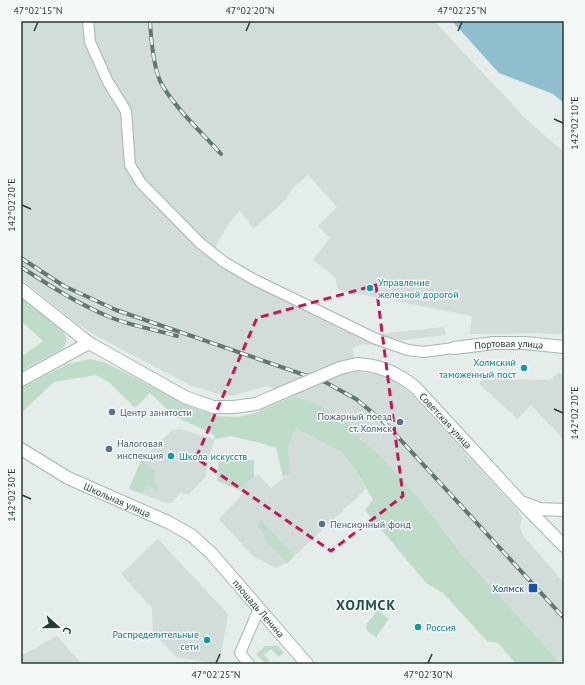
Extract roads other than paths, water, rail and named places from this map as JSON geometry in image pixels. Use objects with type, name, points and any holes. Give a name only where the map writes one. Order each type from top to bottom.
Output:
[{"type":"main road","points":[[21,289],[89,343],[21,380]]},
{"type":"main road","name":"Советская улица","points":[[89,343],[185,397],[213,407],[234,407],[256,404],[340,368],[357,364],[367,364],[382,368],[406,379],[416,387],[520,501],[564,546]]},
{"type":"main road","name":"Портовая улица","points":[[454,348],[525,343],[564,347]]},
{"type":"main road","name":"Школьная улица","points":[[21,449],[79,483],[168,522],[191,535],[211,553]]},
{"type":"main road","name":"Советская улица","points":[[520,501],[540,509],[562,510]]},
{"type":"main road","name":"Советская улица","points":[[549,531],[549,524],[553,516],[562,510]]},
{"type":"main road","name":"площадь Ленина","points":[[211,553],[307,664]]},
{"type":"street","points":[[88,21],[90,42],[108,82],[126,111],[130,165],[142,184],[200,243],[224,262],[253,279],[376,339],[408,350],[422,352],[454,348]]},
{"type":"street","points":[[249,664],[240,654],[259,609]]},
{"type":"water","points":[[452,21],[564,21],[564,103],[553,94],[499,73]]},
{"type":"railway","points":[[150,21],[154,59],[160,81],[172,100],[221,154]]},
{"type":"railway","points":[[21,258],[64,286],[116,310],[325,382],[356,399],[386,424],[564,618]]},
{"type":"railway","points":[[21,267],[65,295],[100,313],[128,323],[177,336]]},
{"type":"place","name":"Управление железной дорогой","points":[[370,288]]},
{"type":"place","name":"Холмский таможенный пост","points":[[524,368]]},
{"type":"place","name":"Центр занятости","points":[[112,412]]},
{"type":"place","name":"Пожарный поезд ст. Холмск","points":[[400,422]]},
{"type":"place","name":"Налоговая инспекция","points":[[109,449]]},
{"type":"place","name":"Школа искусств","points":[[171,456]]},
{"type":"place","name":"Пенсионный фонд","points":[[322,524]]},
{"type":"place","name":"Холмск","points":[[533,588]]},
{"type":"place","name":"Россия","points":[[418,627]]},
{"type":"place","name":"Распределительные сети","points":[[207,640]]},
{"type":"district","name":"ХОЛМСК","points":[[366,605]]}]
